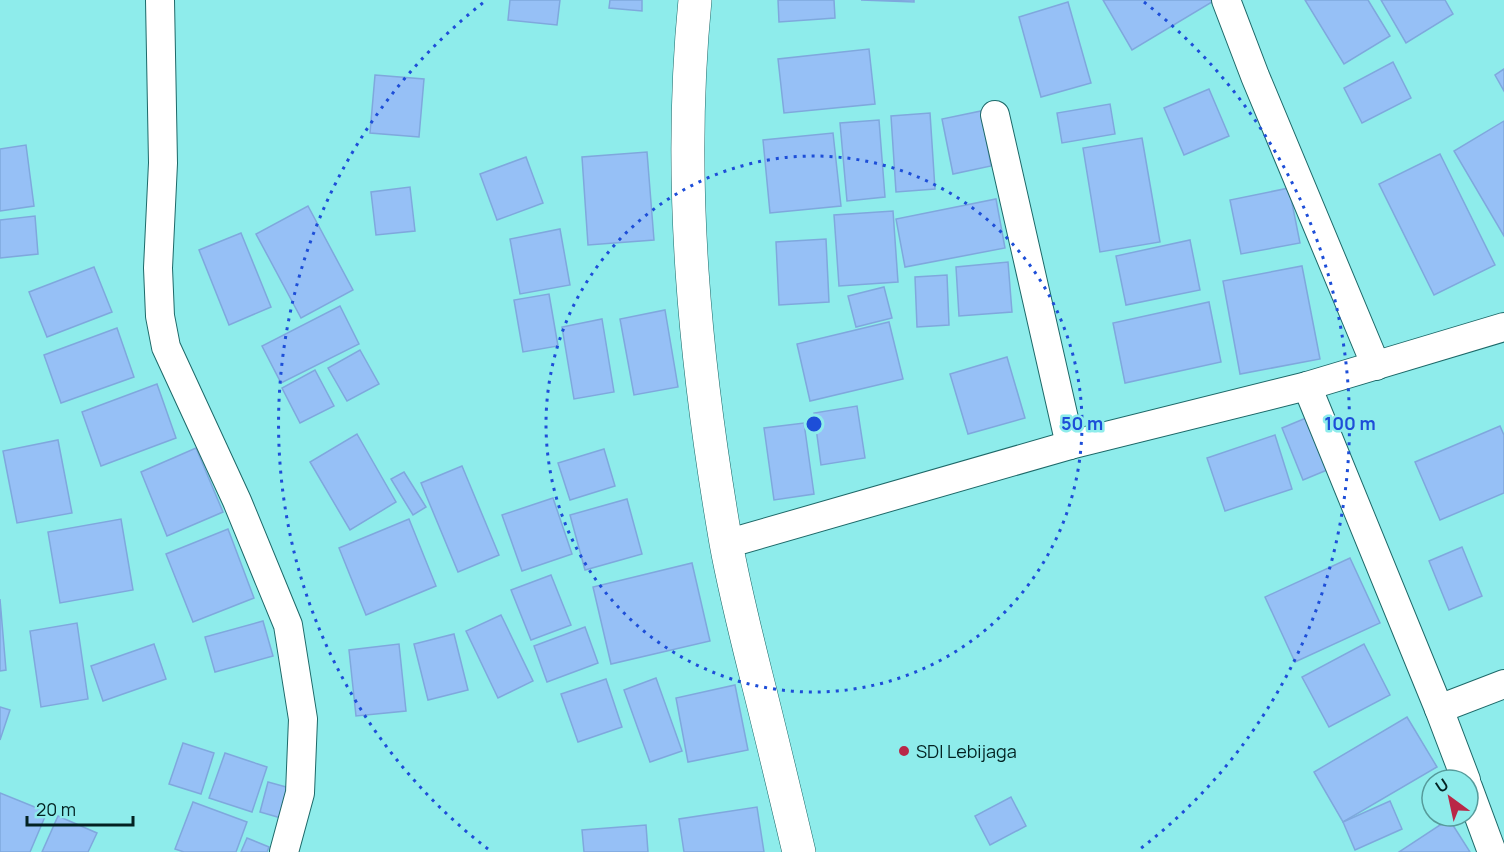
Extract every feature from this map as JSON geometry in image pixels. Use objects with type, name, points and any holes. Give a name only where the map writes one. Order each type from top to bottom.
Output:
[{"type":"main road","points":[[695,0],[689,94],[689,202],[694,303],[706,406],[726,544],[799,852]]},
{"type":"street","points":[[160,0],[163,163],[158,268],[160,316],[166,348],[237,501],[288,625],[303,719],[300,793],[284,852]]},
{"type":"street","points":[[1226,0],[1255,76],[1376,366]]},
{"type":"street","points":[[995,115],[1071,445]]},
{"type":"street","points":[[726,544],[1071,445],[1308,386],[1504,327]]},
{"type":"street","points":[[1308,386],[1461,768]]},
{"type":"street","points":[[1439,709],[1504,684]]},
{"type":"street","points":[[1480,820],[1492,852]]},
{"type":"building","points":[[510,0],[560,0],[557,25],[508,20]]},
{"type":"building","points":[[610,0],[642,0],[642,11],[609,8]]},
{"type":"building","points":[[778,0],[834,0],[835,18],[779,22]]},
{"type":"building","points":[[861,0],[914,0],[914,2]]},
{"type":"building","points":[[1103,0],[1211,0],[1212,2],[1132,50]]},
{"type":"building","points":[[1305,0],[1368,0],[1390,36],[1344,64]]},
{"type":"building","points":[[1381,0],[1445,0],[1453,14],[1406,43]]},
{"type":"building","points":[[1068,2],[1091,83],[1041,97],[1019,17]]},
{"type":"building","points":[[869,49],[875,104],[784,113],[778,59]]},
{"type":"building","points":[[1393,62],[1411,98],[1362,123],[1344,88]]},
{"type":"building","points":[[1504,69],[1504,91],[1495,75]]},
{"type":"building","points":[[375,75],[424,79],[419,137],[370,133]]},
{"type":"building","points":[[1209,89],[1229,136],[1184,155],[1164,108]]},
{"type":"building","points":[[1110,104],[1115,134],[1062,143],[1057,113]]},
{"type":"building","points":[[981,111],[991,166],[953,174],[942,119]]},
{"type":"building","points":[[930,113],[935,189],[896,192],[891,116]]},
{"type":"building","points":[[879,120],[885,197],[847,201],[840,123]]},
{"type":"building","points":[[1504,121],[1504,236],[1454,151]]},
{"type":"building","points":[[833,133],[841,206],[770,213],[763,140]]},
{"type":"building","points":[[1142,138],[1160,242],[1100,252],[1083,148]]},
{"type":"building","points":[[26,145],[34,206],[0,211],[0,149]]},
{"type":"building","points":[[647,152],[654,240],[588,245],[582,157]]},
{"type":"building","points":[[1440,154],[1495,265],[1434,295],[1379,184]]},
{"type":"building","points":[[526,157],[543,203],[497,220],[480,174]]},
{"type":"building","points":[[410,187],[415,231],[376,235],[371,192]]},
{"type":"building","points":[[1289,188],[1300,243],[1241,254],[1230,200]]},
{"type":"building","points":[[996,199],[1005,248],[905,267],[896,219]]},
{"type":"building","points":[[308,206],[353,290],[301,318],[256,234]]},
{"type":"building","points":[[893,211],[898,282],[839,286],[834,215]]},
{"type":"building","points":[[35,216],[38,254],[0,258],[0,220]]},
{"type":"building","points":[[560,229],[570,285],[520,294],[510,239]]},
{"type":"building","points":[[241,233],[271,307],[229,325],[199,250]]},
{"type":"building","points":[[826,239],[829,302],[779,305],[776,242]]},
{"type":"building","points":[[1190,240],[1200,290],[1126,305],[1116,256]]},
{"type":"building","points":[[1008,262],[1012,312],[959,316],[956,267]]},
{"type":"building","points":[[1302,266],[1320,359],[1240,374],[1223,281]]},
{"type":"building","points":[[94,267],[112,312],[47,337],[29,292]]},
{"type":"building","points":[[947,275],[949,325],[917,327],[915,277]]},
{"type":"building","points":[[884,287],[892,318],[856,327],[848,296]]},
{"type":"building","points":[[549,294],[558,346],[523,352],[514,300]]},
{"type":"building","points":[[1209,302],[1221,362],[1125,383],[1113,323]]},
{"type":"building","points":[[340,306],[359,344],[281,383],[262,346]]},
{"type":"building","points":[[665,310],[678,387],[634,395],[620,319]]},
{"type":"building","points":[[602,319],[614,392],[574,399],[562,327]]},
{"type":"building","points":[[889,322],[903,379],[810,401],[797,344]]},
{"type":"building","points":[[117,328],[134,377],[61,403],[44,355]]},
{"type":"building","points":[[360,350],[379,384],[347,401],[328,368]]},
{"type":"building","points":[[1007,357],[1025,418],[968,434],[950,374]]},
{"type":"building","points":[[315,370],[334,406],[300,423],[282,388]]},
{"type":"building","points":[[157,384],[176,438],[101,466],[82,412]]},
{"type":"building","points":[[857,406],[865,458],[821,465],[814,413]]},
{"type":"building","points":[[1306,418],[1327,470],[1303,480],[1282,428]]},
{"type":"building","points":[[804,423],[814,494],[774,500],[764,428]]},
{"type":"building","points":[[1500,426],[1504,435],[1504,493],[1440,520],[1415,462]]},
{"type":"building","points":[[357,434],[396,502],[350,530],[310,462]]},
{"type":"building","points":[[1275,435],[1292,489],[1225,511],[1207,458]]},
{"type":"building","points":[[58,440],[72,513],[17,523],[3,451]]},
{"type":"building","points":[[196,448],[223,512],[167,536],[141,472]]},
{"type":"building","points":[[604,449],[615,486],[570,500],[558,463]]},
{"type":"building","points":[[462,466],[499,555],[458,572],[421,483]]},
{"type":"building","points":[[404,472],[426,507],[413,515],[391,479]]},
{"type":"building","points":[[553,498],[572,554],[522,571],[502,515]]},
{"type":"building","points":[[627,499],[642,554],[585,570],[570,515]]},
{"type":"building","points":[[121,519],[133,590],[60,603],[48,532]]},
{"type":"building","points":[[409,519],[436,586],[366,615],[339,548]]},
{"type":"building","points":[[228,529],[254,598],[193,622],[166,554]]},
{"type":"building","points":[[1462,547],[1482,596],[1449,610],[1429,561]]},
{"type":"building","points":[[1350,558],[1380,623],[1295,662],[1265,597]]},
{"type":"building","points":[[692,563],[710,641],[611,664],[593,587]]},
{"type":"building","points":[[551,575],[571,625],[531,640],[511,590]]},
{"type":"building","points":[[0,599],[6,670],[0,671]]},
{"type":"building","points":[[501,615],[533,681],[498,698],[466,631]]},
{"type":"building","points":[[263,621],[273,656],[215,672],[205,637]]},
{"type":"building","points":[[77,623],[88,699],[41,707],[30,631]]},
{"type":"building","points":[[585,627],[598,663],[547,682],[534,646]]},
{"type":"building","points":[[454,634],[468,690],[428,700],[414,644]]},
{"type":"building","points":[[154,644],[166,679],[103,701],[91,666]]},
{"type":"building","points":[[399,644],[406,711],[356,716],[349,650]]},
{"type":"building","points":[[1364,644],[1390,695],[1329,727],[1302,677]]},
{"type":"building","points":[[656,678],[682,751],[650,762],[624,690]]},
{"type":"building","points":[[606,679],[622,727],[578,742],[561,694]]},
{"type":"building","points":[[735,685],[748,750],[688,762],[676,698]]},
{"type":"building","points":[[0,707],[10,710],[0,740]]},
{"type":"building","points":[[1407,717],[1437,767],[1420,768],[1420,777],[1343,822],[1314,772]]},
{"type":"building","points":[[183,743],[214,753],[201,794],[169,784]]},
{"type":"building","points":[[225,753],[267,767],[252,812],[209,798]]},
{"type":"building","points":[[268,782],[290,788],[281,818],[260,812]]},
{"type":"building","points":[[0,793],[47,812],[30,852],[0,852]]},
{"type":"building","points":[[1011,797],[1026,826],[990,845],[975,816]]},
{"type":"building","points":[[1390,801],[1402,829],[1355,850],[1343,822]]},
{"type":"building","points":[[193,802],[247,822],[236,852],[184,852],[175,849]]},
{"type":"building","points":[[757,807],[764,852],[684,852],[679,819]]},
{"type":"building","points":[[58,816],[97,833],[88,852],[42,852]]},
{"type":"building","points":[[646,825],[648,852],[584,852],[582,830]]},
{"type":"building","points":[[1435,828],[1455,828],[1470,852],[1399,852]]},
{"type":"building","points":[[247,838],[269,847],[267,852],[241,852]]},
{"type":"place","name":"SDI Lebijaga","points":[[904,751]]}]
